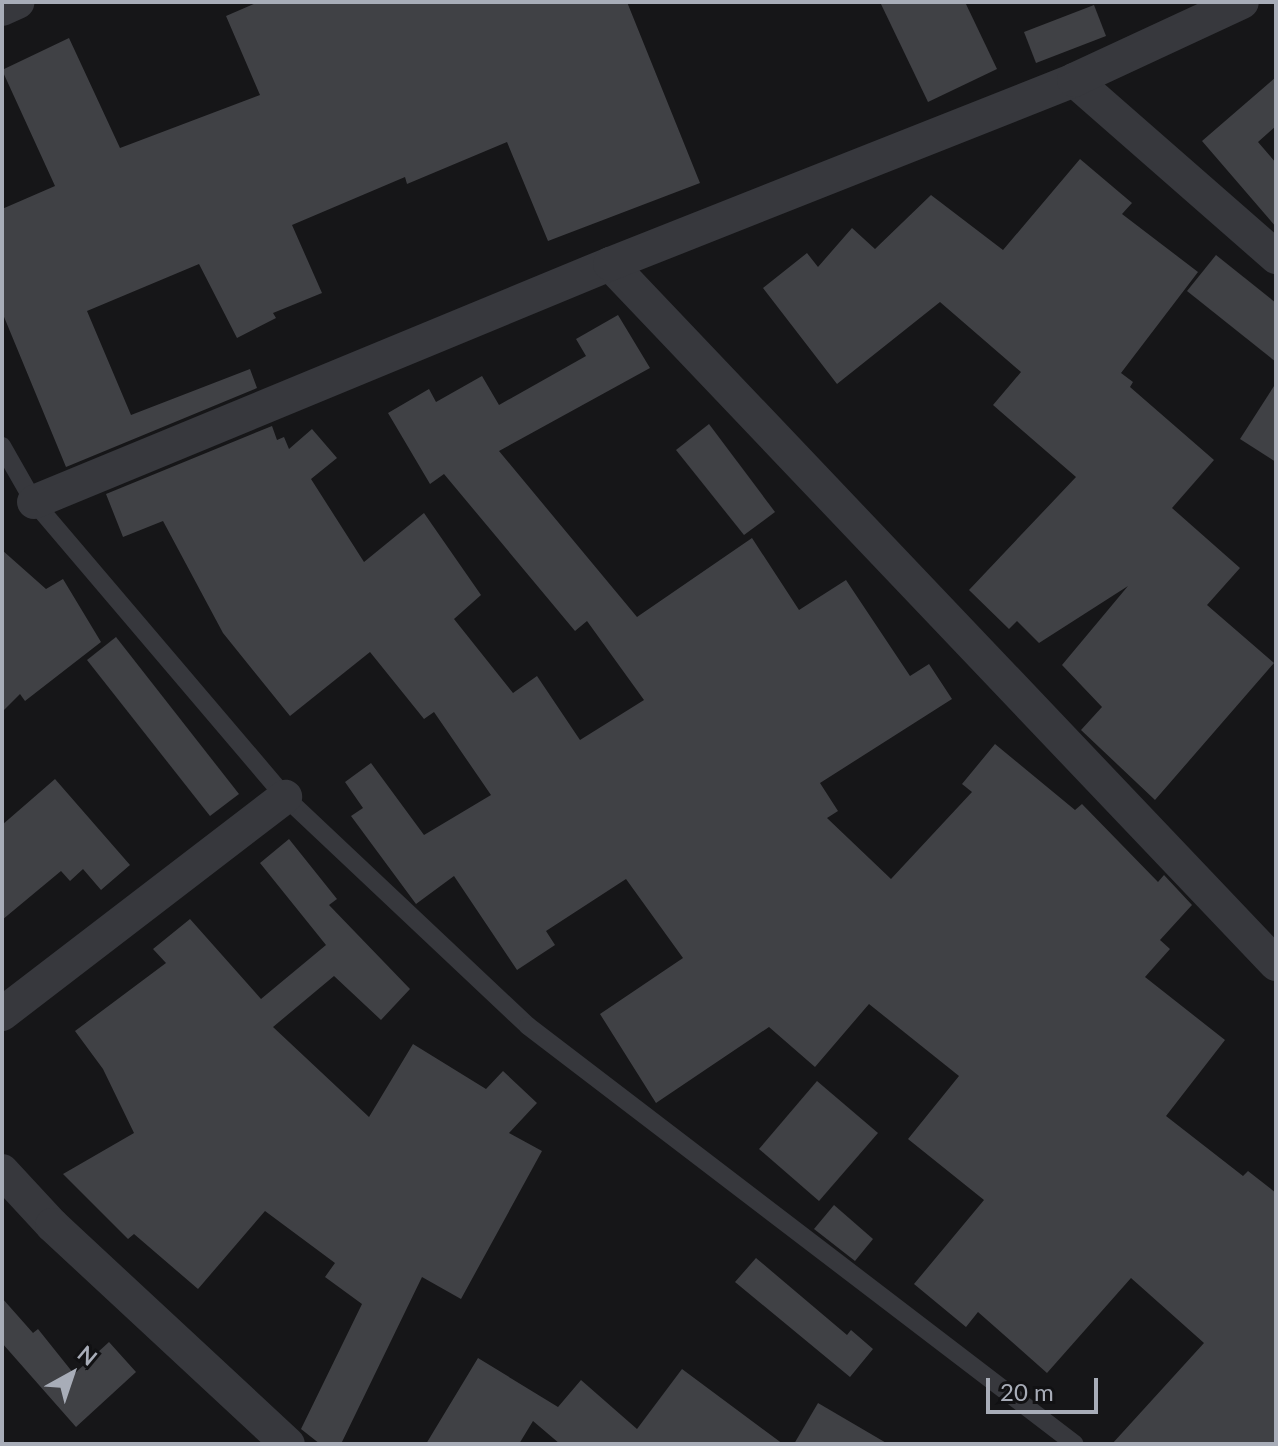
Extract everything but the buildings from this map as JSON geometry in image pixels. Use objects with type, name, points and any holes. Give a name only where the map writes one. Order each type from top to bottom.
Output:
[{"type":"street","points":[[2,9],[18,2]]},
{"type":"street","points":[[34,502],[610,264],[1074,80],[1242,2]]},
{"type":"street","points":[[1074,80],[1276,257]]},
{"type":"street","points":[[610,264],[1276,964]]},
{"type":"street","points":[[2,1014],[285,797]]},
{"type":"street","points":[[2,1171],[52,1225],[288,1444]]},
{"type":"lane","points":[[2,446],[34,502],[285,797],[528,1026],[1075,1444]]}]
